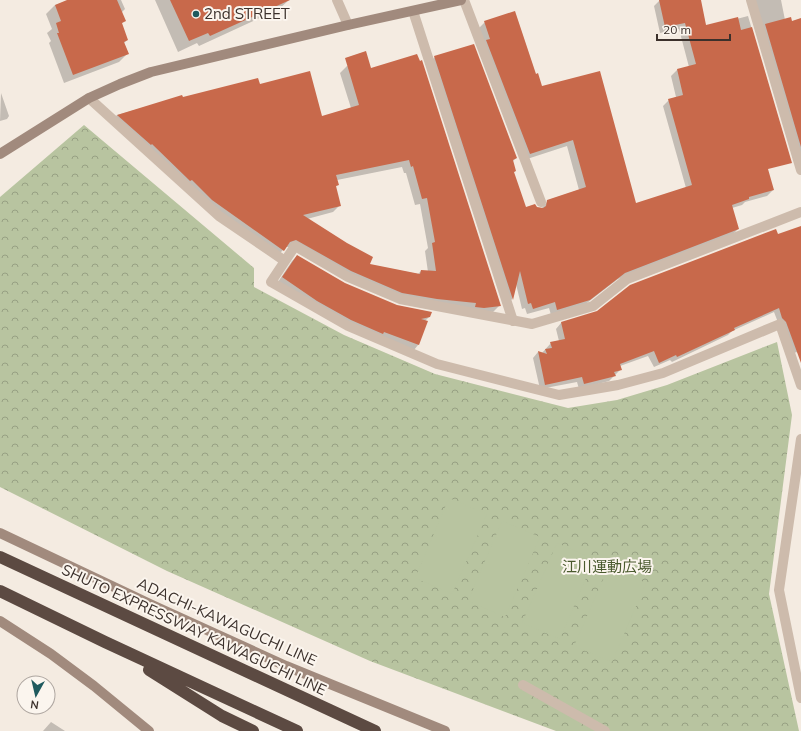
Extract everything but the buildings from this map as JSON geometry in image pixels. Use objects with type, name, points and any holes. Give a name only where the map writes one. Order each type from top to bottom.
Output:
[{"type":"highway","name":"SHUTO EXPRESSWAY KAWAGUCHI LINE","points":[[0,557],[375,731]]},
{"type":"highway","points":[[0,591],[104,642],[297,731]]},
{"type":"highway","points":[[104,642],[222,716],[253,731]]},
{"type":"main road","points":[[0,154],[89,98],[152,72],[348,25],[462,0]]},
{"type":"main road","name":"ADACHI-KAWAGUCHI LINE","points":[[0,533],[286,666],[445,731]]},
{"type":"main road","points":[[0,621],[51,654],[94,686],[149,731]]},
{"type":"street","points":[[337,0],[348,25]]},
{"type":"street","points":[[462,0],[541,202]]},
{"type":"street","points":[[750,0],[801,167]]},
{"type":"street","points":[[413,11],[513,321]]},
{"type":"street","points":[[89,98],[220,216],[285,261]]},
{"type":"street","points":[[801,212],[627,279],[594,306],[532,324],[400,299],[348,277],[295,246],[271,282],[348,326],[438,364],[559,395],[618,386],[663,373],[780,324],[801,385]]},
{"type":"street","points":[[801,439],[779,590],[801,698]]},
{"type":"street","points":[[523,685],[605,731]]},
{"type":"green space","name":"江川運動広場","points":[[84,125],[254,268],[254,287],[344,335],[435,374],[568,408],[617,400],[667,385],[777,342],[792,415],[769,594],[799,731],[556,731],[370,661],[167,571],[0,487],[0,197]]},
{"type":"green space","points":[[449,498],[487,514],[452,594],[415,578]]},
{"type":"green space","points":[[502,521],[540,537],[505,617],[468,601]]},
{"type":"green space","points":[[557,543],[594,559],[560,639],[522,623]]},
{"type":"green space","points":[[609,566],[646,583],[612,662],[574,646]]},
{"type":"place","name":"2nd STREET","points":[[196,14]]}]
